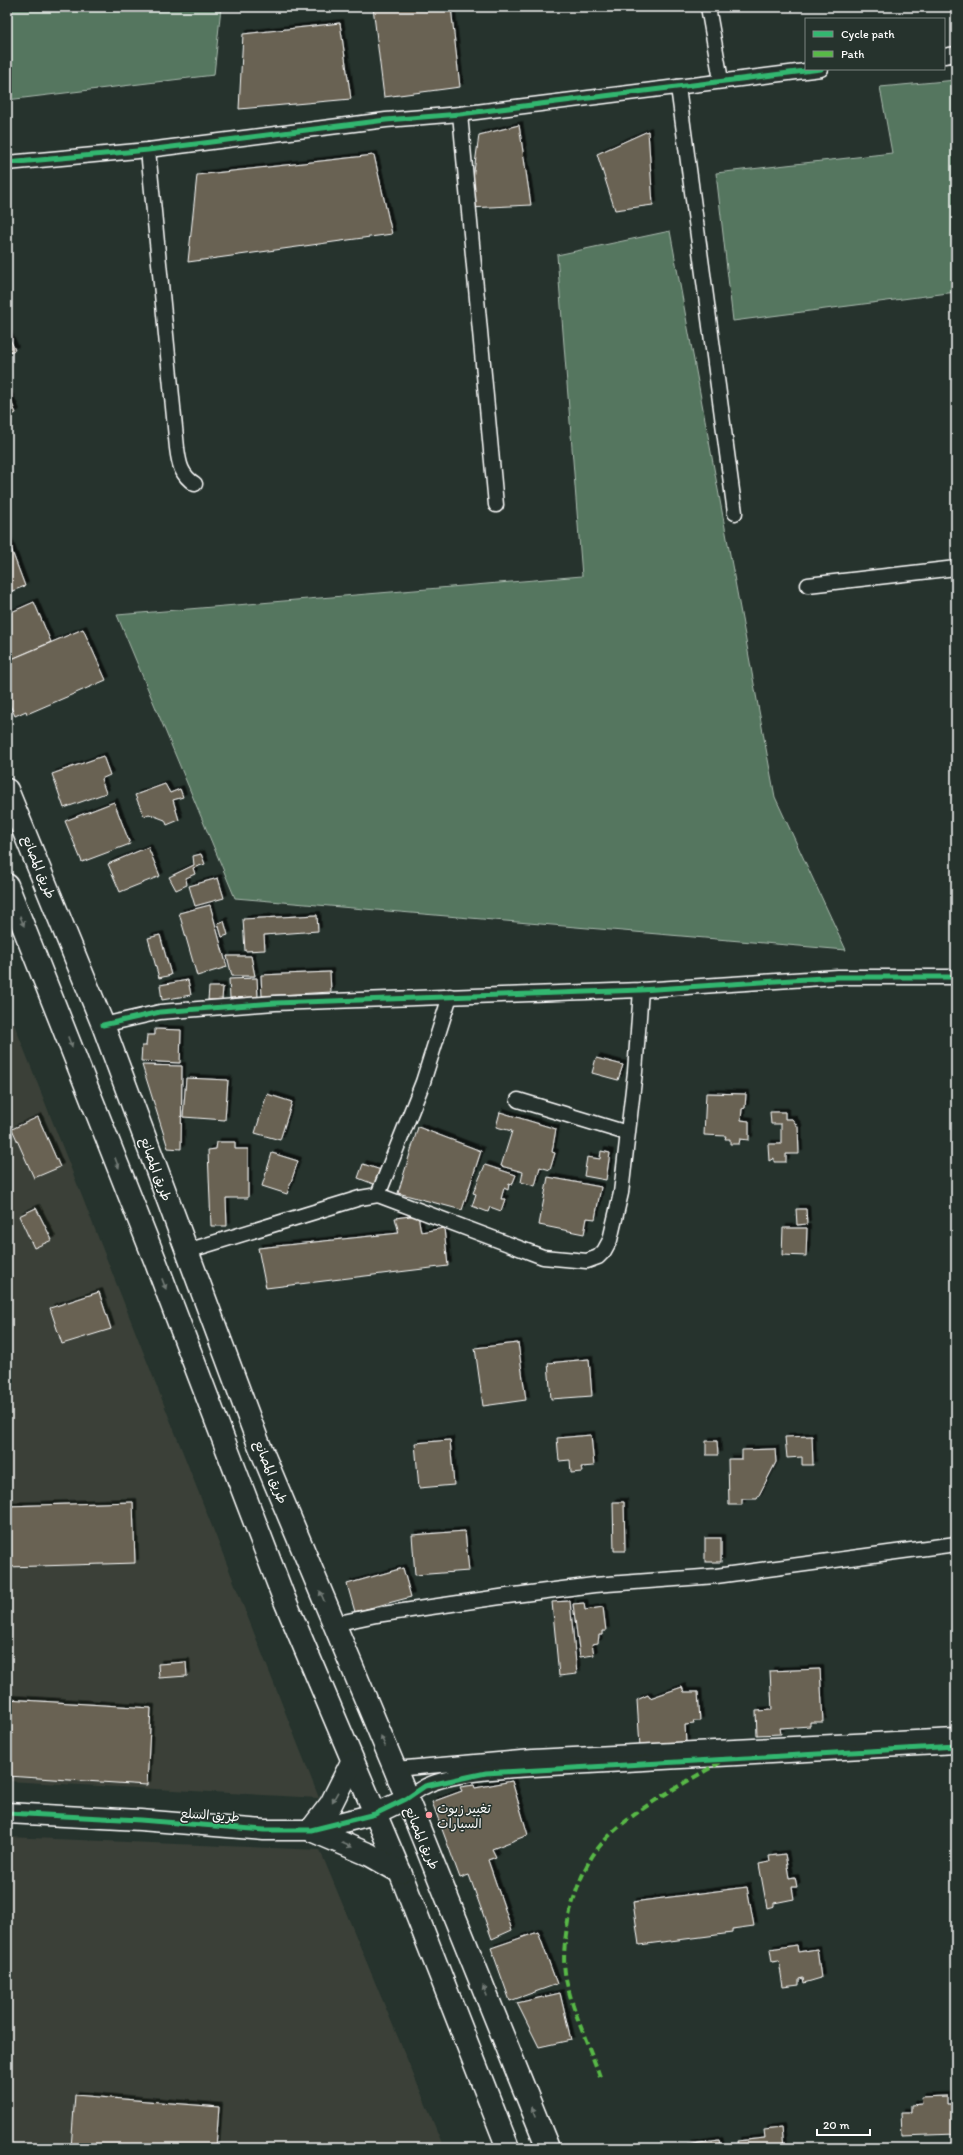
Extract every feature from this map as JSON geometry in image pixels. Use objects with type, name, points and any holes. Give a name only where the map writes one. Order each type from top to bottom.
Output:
[{"type":"main road","name":"طريق المصانع","points":[[7,790],[103,1025],[258,1442],[395,1769],[548,2148]]},
{"type":"main road","points":[[7,885],[155,1260],[283,1596],[352,1762],[400,1872],[508,2148]]},
{"type":"main road","points":[[352,1762],[331,1804],[311,1830],[370,1855],[400,1872]]},
{"type":"street","points":[[708,7],[721,80]]},
{"type":"street","points":[[945,56],[956,54]]},
{"type":"street","points":[[7,163],[148,150],[386,120],[460,114],[678,87],[721,80],[812,70]]},
{"type":"street","points":[[678,87],[735,513]]},
{"type":"street","points":[[460,114],[496,505]]},
{"type":"street","points":[[148,150],[177,448],[183,473],[187,479],[195,484]]},
{"type":"street","points":[[808,585],[956,568]]},
{"type":"street","points":[[103,1025],[160,1012],[275,1002],[641,990],[838,977],[956,977]]},
{"type":"street","points":[[187,1251],[360,1198],[378,1195],[543,1257],[587,1261],[598,1257],[604,1251],[610,1240],[621,1193],[641,990]]},
{"type":"street","points":[[378,1195],[423,1082],[450,996]]},
{"type":"street","points":[[518,1100],[627,1133]]},
{"type":"street","points":[[334,1624],[376,1615],[507,1596],[594,1585],[716,1576],[956,1544]]},
{"type":"street","points":[[395,1769],[533,1756],[956,1736]]},
{"type":"street","points":[[406,1799],[425,1786],[486,1773],[515,1770],[956,1746]]},
{"type":"street","name":"طريق السلع","points":[[7,1813],[140,1820],[264,1830],[311,1830],[375,1814],[406,1799]]},
{"type":"shaded area","points":[[7,1006],[319,1798],[7,1781]]},
{"type":"shaded area","points":[[7,1837],[320,1850],[444,2148],[7,2148]]},
{"type":"green space","points":[[7,7],[221,7],[214,75],[7,100]]},
{"type":"green space","points":[[956,80],[956,292],[733,321],[716,173],[892,153],[880,87]]},
{"type":"green space","points":[[670,231],[775,797],[846,950],[235,898],[117,615],[582,576],[557,255]]},
{"type":"building","points":[[373,7],[451,7],[460,87],[384,97]]},
{"type":"building","points":[[340,23],[351,99],[239,109],[243,34]]},
{"type":"building","points":[[519,125],[531,205],[469,208],[479,135]]},
{"type":"building","points":[[648,131],[653,205],[615,210],[597,154]]},
{"type":"building","points":[[374,155],[392,234],[188,262],[197,175]]},
{"type":"building","points":[[7,333],[15,350],[7,353]]},
{"type":"building","points":[[7,392],[16,413],[7,418]]},
{"type":"building","points":[[7,538],[25,586],[7,593]]},
{"type":"building","points":[[34,602],[51,642],[7,661],[7,614]]},
{"type":"building","points":[[83,629],[106,680],[27,714],[26,711],[15,716],[7,699],[7,661]]},
{"type":"building","points":[[103,756],[110,775],[101,779],[106,793],[64,808],[52,774]]},
{"type":"building","points":[[165,784],[170,793],[180,789],[183,797],[173,800],[179,820],[167,825],[165,820],[149,814],[144,816],[135,795]]},
{"type":"building","points":[[114,802],[130,844],[82,862],[65,821]]},
{"type":"building","points":[[148,847],[160,876],[120,892],[108,864]]},
{"type":"building","points":[[201,854],[205,864],[193,868],[195,874],[186,878],[187,885],[176,890],[169,877],[194,865],[193,856]]},
{"type":"building","points":[[218,878],[224,898],[195,906],[189,886]]},
{"type":"building","points":[[210,905],[227,967],[197,976],[179,913]]},
{"type":"building","points":[[317,915],[318,931],[264,935],[265,950],[245,951],[243,919]]},
{"type":"building","points":[[224,921],[228,935],[222,937],[218,923]]},
{"type":"building","points":[[160,935],[171,975],[159,978],[148,938]]},
{"type":"building","points":[[227,956],[251,956],[255,976],[232,976]]},
{"type":"building","points":[[330,972],[331,992],[262,996],[261,975]]},
{"type":"building","points":[[257,978],[258,997],[230,998],[229,979]]},
{"type":"building","points":[[188,980],[191,995],[162,1000],[160,985]]},
{"type":"building","points":[[209,987],[223,987],[222,1000],[208,1000]]},
{"type":"building","points":[[155,1029],[181,1030],[180,1063],[141,1061],[142,1046],[146,1046],[147,1035],[155,1035]]},
{"type":"building","points":[[596,1058],[623,1065],[618,1080],[592,1073]]},
{"type":"building","points":[[142,1065],[182,1066],[181,1149],[168,1148]]},
{"type":"building","points":[[186,1078],[228,1080],[225,1120],[183,1117]]},
{"type":"building","points":[[706,1093],[746,1094],[745,1108],[742,1109],[741,1120],[749,1121],[749,1140],[740,1139],[739,1144],[730,1144],[730,1139],[725,1139],[726,1136],[704,1135]]},
{"type":"building","points":[[267,1094],[292,1102],[280,1140],[255,1133]]},
{"type":"building","points":[[500,1112],[556,1129],[552,1152],[555,1153],[550,1170],[540,1167],[535,1186],[521,1182],[523,1172],[501,1166],[512,1131],[496,1127]]},
{"type":"building","points":[[770,1112],[785,1112],[785,1119],[792,1119],[798,1127],[799,1154],[786,1154],[786,1162],[774,1162],[774,1158],[769,1161],[768,1144],[781,1144],[781,1124],[771,1124]]},
{"type":"building","points":[[38,1117],[60,1167],[34,1178],[12,1129]]},
{"type":"building","points":[[418,1127],[481,1151],[462,1210],[398,1193]]},
{"type":"building","points":[[217,1142],[235,1142],[235,1149],[248,1149],[248,1198],[226,1198],[227,1226],[211,1226],[208,1150],[216,1149]]},
{"type":"building","points":[[601,1151],[610,1153],[606,1180],[584,1176],[587,1157],[600,1159]]},
{"type":"building","points":[[272,1153],[298,1161],[287,1194],[262,1186]]},
{"type":"building","points":[[363,1164],[381,1170],[376,1185],[358,1178]]},
{"type":"building","points":[[485,1165],[516,1175],[512,1185],[509,1184],[508,1190],[504,1188],[501,1199],[505,1199],[501,1211],[490,1207],[488,1212],[472,1206],[476,1194],[473,1193]]},
{"type":"building","points":[[548,1177],[601,1187],[595,1219],[587,1218],[584,1234],[539,1225]]},
{"type":"building","points":[[36,1208],[52,1240],[34,1248],[19,1216]]},
{"type":"building","points":[[796,1209],[806,1209],[807,1224],[797,1225]]},
{"type":"building","points":[[418,1215],[421,1232],[444,1228],[448,1266],[266,1288],[258,1248],[399,1233],[395,1218]]},
{"type":"building","points":[[783,1228],[807,1228],[806,1256],[782,1255]]},
{"type":"building","points":[[99,1292],[111,1329],[62,1344],[50,1308]]},
{"type":"building","points":[[518,1343],[526,1400],[483,1406],[475,1348]]},
{"type":"building","points":[[589,1359],[592,1396],[551,1399],[548,1363]]},
{"type":"building","points":[[591,1435],[594,1466],[581,1467],[582,1472],[571,1473],[570,1460],[559,1461],[557,1438]]},
{"type":"building","points":[[812,1436],[813,1465],[802,1465],[802,1457],[787,1458],[785,1437]]},
{"type":"building","points":[[450,1440],[454,1485],[419,1488],[415,1443]]},
{"type":"building","points":[[706,1441],[717,1441],[718,1455],[706,1455]]},
{"type":"building","points":[[775,1449],[776,1462],[757,1499],[742,1499],[742,1505],[729,1505],[728,1459],[742,1459],[742,1450]]},
{"type":"building","points":[[133,1502],[135,1563],[7,1567],[7,1506]]},
{"type":"building","points":[[613,1502],[624,1502],[625,1551],[614,1551]]},
{"type":"building","points":[[465,1531],[469,1571],[415,1575],[412,1535]]},
{"type":"building","points":[[705,1538],[721,1538],[721,1562],[705,1562]]},
{"type":"building","points":[[403,1568],[411,1597],[355,1612],[347,1584]]},
{"type":"building","points":[[570,1601],[577,1674],[559,1676],[552,1602]]},
{"type":"building","points":[[584,1603],[585,1610],[603,1607],[606,1631],[602,1631],[602,1635],[599,1635],[598,1643],[592,1644],[594,1655],[580,1657],[573,1604]]},
{"type":"building","points":[[186,1662],[187,1676],[159,1678],[158,1664]]},
{"type":"building","points":[[820,1669],[823,1722],[810,1722],[810,1726],[780,1728],[781,1734],[757,1735],[756,1711],[772,1710],[770,1671]]},
{"type":"building","points":[[682,1687],[684,1692],[698,1692],[700,1721],[693,1721],[694,1724],[685,1725],[686,1744],[640,1747],[637,1700],[648,1695],[650,1698]]},
{"type":"building","points":[[7,1699],[151,1708],[147,1785],[7,1776]]},
{"type":"building","points":[[512,1781],[528,1835],[492,1849],[496,1857],[488,1860],[512,1930],[492,1939],[469,1875],[460,1878],[432,1802],[462,1791],[460,1787],[474,1785],[475,1788]]},
{"type":"building","points":[[785,1854],[789,1878],[795,1877],[797,1887],[792,1887],[794,1899],[774,1903],[774,1906],[767,1908],[759,1864],[770,1862],[769,1856]]},
{"type":"building","points":[[747,1887],[754,1926],[732,1929],[732,1933],[639,1945],[633,1902]]},
{"type":"building","points":[[538,1932],[557,1984],[510,2001],[491,1948]]},
{"type":"building","points":[[797,1945],[798,1952],[817,1949],[821,1978],[804,1983],[803,1978],[799,1979],[799,1985],[783,1987],[779,1961],[772,1962],[770,1949]]},
{"type":"building","points":[[560,1993],[571,2040],[539,2047],[517,2003]]},
{"type":"building","points":[[75,2095],[219,2107],[216,2148],[71,2148]]},
{"type":"building","points":[[947,2096],[947,2104],[953,2104],[953,2110],[956,2110],[956,2134],[902,2136],[901,2112],[911,2112],[911,2105],[922,2104],[921,2097]]},
{"type":"building","points":[[781,2128],[783,2148],[738,2148],[737,2141],[765,2138],[764,2130]]},
{"type":"building","points":[[719,2140],[721,2148],[687,2148],[687,2145]]},
{"type":"marked path","points":[[600,2077],[569,1992],[564,1963],[564,1948],[569,1916],[579,1884],[593,1855],[618,1827],[652,1802],[722,1761]]},
{"type":"cycle path","points":[[7,163],[148,150],[386,120],[460,114],[813,70]]},
{"type":"cycle path","points":[[103,1025],[160,1012],[275,1003],[641,990],[838,977],[956,977]]},
{"type":"cycle path","points":[[7,1813],[140,1820],[264,1830],[311,1830],[375,1814],[406,1799],[425,1786],[486,1773],[956,1746]]},
{"type":"place","name":"تغيير زيوت السيارات","points":[[429,1815]]}]
